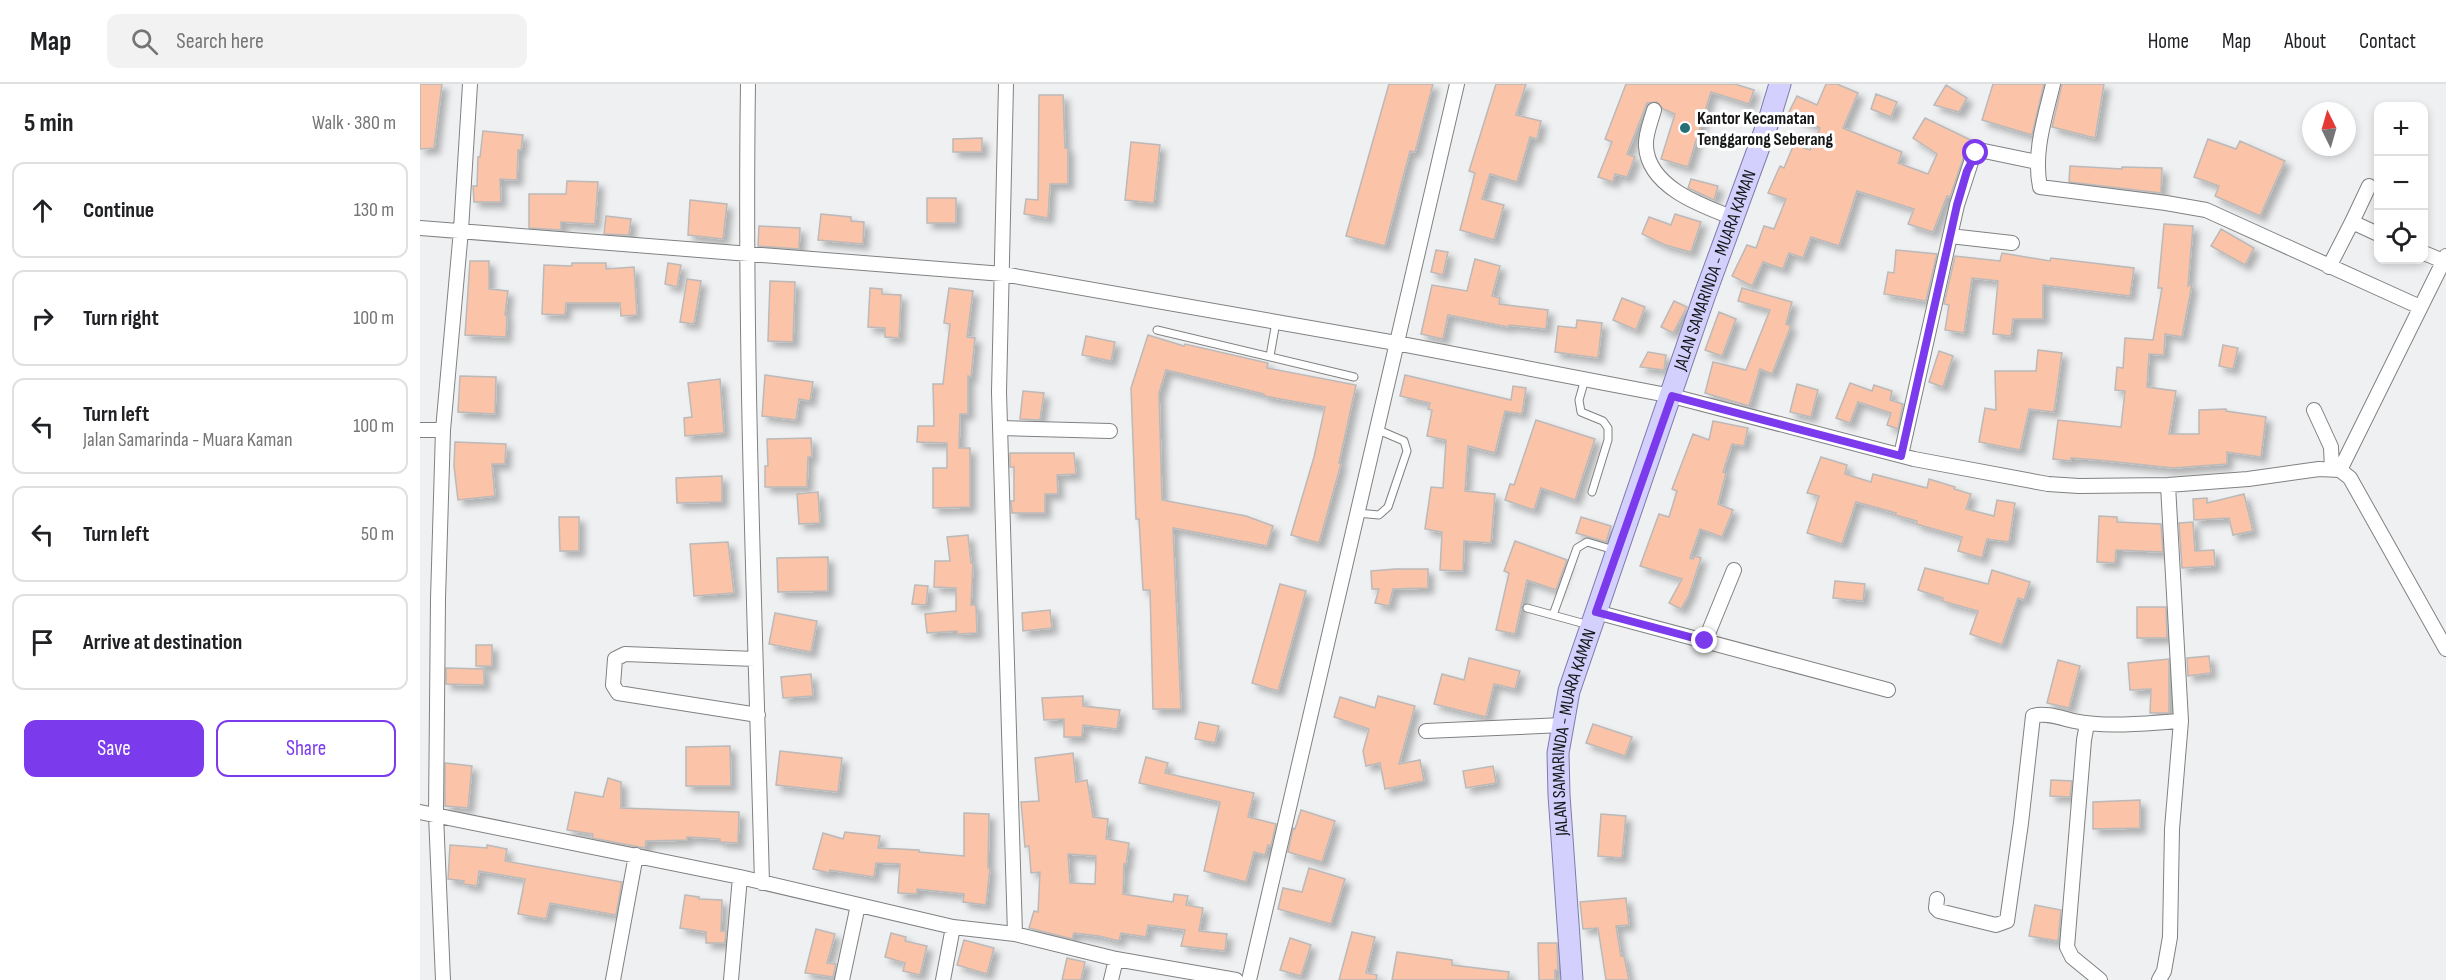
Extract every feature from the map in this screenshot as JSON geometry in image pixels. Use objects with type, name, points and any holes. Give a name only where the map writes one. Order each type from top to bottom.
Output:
[{"type":"main road","name":"JALAN SAMARINDA - MUARA KAMAN","points":[[1572,980],[1558,753],[1569,691],[1780,84]]},
{"type":"street","points":[[443,980],[436,814],[438,599],[443,430],[461,230],[470,84]]},
{"type":"street","points":[[748,84],[746,212],[762,883]]},
{"type":"street","points":[[1006,84],[1000,428],[1016,934]]},
{"type":"street","points":[[1249,980],[1457,84]]},
{"type":"street","points":[[2053,84],[2039,142],[2037,162],[2039,185],[2042,188],[2206,210],[2420,307]]},
{"type":"street","points":[[1654,110],[1645,144],[1648,161],[1669,186],[1693,202],[1734,218]]},
{"type":"street","points":[[1901,456],[1950,236],[1967,171],[1976,153],[1984,151],[2037,162]]},
{"type":"street","points":[[2329,267],[2369,186]]},
{"type":"street","points":[[2352,222],[2374,232]]},
{"type":"street","points":[[420,228],[1004,274],[1396,343],[1672,396],[1901,456],[2048,484],[2079,486],[2168,484],[2336,470],[2350,478],[2446,649]]},
{"type":"street","points":[[1950,236],[2012,243]]},
{"type":"street","points":[[2336,470],[2445,259],[2428,254]]},
{"type":"street","points":[[2314,410],[2331,447],[2336,470]]},
{"type":"street","points":[[1000,428],[1110,431]]},
{"type":"street","points":[[420,430],[443,430]]},
{"type":"street","points":[[2159,980],[2164,971],[2170,937],[2172,829],[2181,721],[2168,484]]},
{"type":"street","points":[[1705,641],[1734,570]]},
{"type":"street","points":[[1594,619],[1705,641],[1888,690]]},
{"type":"street","points":[[755,659],[625,654],[615,660],[613,685],[618,693],[758,715]]},
{"type":"street","points":[[1937,898],[1936,908],[1939,911],[1996,926],[2006,923],[2021,823],[2032,718],[2035,715],[2044,714],[2087,724],[2116,725],[2181,721]]},
{"type":"street","points":[[2087,724],[2067,946],[2072,957],[2100,980]]},
{"type":"street","points":[[1426,731],[1563,725]]},
{"type":"street","points":[[420,812],[740,877],[953,927],[1016,934],[1116,959],[1236,980]]},
{"type":"street","points":[[613,980],[636,855]]},
{"type":"street","points":[[731,980],[740,877]]},
{"type":"street","points":[[842,980],[858,905]]},
{"type":"street","points":[[943,980],[953,927]]},
{"type":"street","points":[[1111,980],[1116,959]]},
{"type":"lane","points":[[1269,356],[1276,322]]},
{"type":"lane","points":[[1157,330],[1354,377]]},
{"type":"lane","points":[[1585,379],[1579,400],[1581,412],[1603,421],[1608,428],[1608,440],[1592,492]]},
{"type":"lane","points":[[1357,513],[1379,515],[1388,507],[1407,451],[1404,441],[1376,429]]},
{"type":"lane","points":[[1553,615],[1577,548],[1587,542],[1617,551]]},
{"type":"lane","points":[[1527,608],[1553,615],[1594,619]]},
{"type":"building","points":[[420,84],[442,84],[434,148],[420,149]]},
{"type":"building","points":[[1389,84],[1433,84],[1415,152],[1410,151],[1385,246],[1346,236]]},
{"type":"building","points":[[1496,84],[1526,84],[1516,115],[1541,121],[1537,139],[1530,137],[1517,182],[1490,174],[1482,199],[1504,205],[1494,240],[1460,230],[1475,173],[1469,171]]},
{"type":"building","points":[[1626,84],[1735,84],[1754,90],[1749,104],[1711,92],[1688,167],[1661,159],[1675,114],[1663,109],[1657,102],[1647,103],[1627,154],[1635,157],[1627,177],[1615,174],[1613,182],[1598,177],[1612,142],[1605,139]]},
{"type":"building","points":[[1826,84],[1837,84],[1858,93],[1843,128],[1902,152],[1898,163],[1928,174],[1937,154],[1913,138],[1925,118],[1977,143],[1965,153],[1950,197],[1947,196],[1933,232],[1908,224],[1914,209],[1857,191],[1839,246],[1811,237],[1803,258],[1789,253],[1783,269],[1763,262],[1752,286],[1732,276],[1747,245],[1756,248],[1764,226],[1774,229],[1786,199],[1768,193],[1780,166],[1784,168],[1794,144],[1810,150],[1820,128],[1788,114],[1797,96],[1817,105]]},
{"type":"building","points":[[1993,84],[2044,84],[2032,135],[1982,120]]},
{"type":"building","points":[[2062,84],[2104,84],[2095,138],[2052,127]]},
{"type":"building","points":[[1946,85],[1967,98],[1959,112],[1934,105]]},
{"type":"building","points":[[1876,94],[1897,102],[1891,117],[1871,109]]},
{"type":"building","points":[[1039,95],[1063,95],[1065,148],[1068,148],[1068,184],[1050,184],[1048,218],[1024,214],[1026,199],[1038,200]]},
{"type":"building","points":[[483,131],[523,135],[521,150],[518,150],[517,180],[500,179],[501,202],[474,202],[473,186],[477,186],[478,157],[480,157]]},
{"type":"building","points":[[982,138],[982,152],[953,152],[953,139]]},
{"type":"building","points":[[2208,139],[2236,149],[2240,141],[2285,161],[2260,216],[2215,196],[2219,186],[2194,177]]},
{"type":"building","points":[[1131,142],[1160,145],[1154,203],[1125,200]]},
{"type":"building","points":[[2070,166],[2122,169],[2122,167],[2162,168],[2161,193],[2069,182]]},
{"type":"building","points":[[1691,179],[1718,186],[1714,200],[1688,188]]},
{"type":"building","points":[[567,181],[598,182],[595,224],[561,222],[561,230],[529,228],[529,194],[566,194]]},
{"type":"building","points":[[927,198],[956,198],[956,223],[927,223]]},
{"type":"building","points":[[690,200],[727,204],[723,239],[688,235]]},
{"type":"building","points":[[821,214],[851,217],[851,221],[864,222],[863,244],[818,240]]},
{"type":"building","points":[[1675,214],[1701,222],[1691,252],[1665,245],[1642,234],[1649,217],[1671,225]]},
{"type":"building","points":[[606,216],[631,219],[629,235],[604,234]]},
{"type":"building","points":[[2164,224],[2193,226],[2188,286],[2192,284],[2182,337],[2165,334],[2164,355],[2149,354],[2147,387],[2176,391],[2169,434],[2199,434],[2199,410],[2226,409],[2226,411],[2266,417],[2261,457],[2227,452],[2227,464],[2173,468],[2098,460],[2053,459],[2058,420],[2121,427],[2125,391],[2115,390],[2117,367],[2123,368],[2125,338],[2153,340],[2162,288],[2158,288]]},
{"type":"building","points":[[759,226],[800,228],[799,249],[758,246]]},
{"type":"building","points":[[2221,229],[2254,248],[2245,265],[2211,246]]},
{"type":"building","points":[[1436,250],[1448,252],[1443,275],[1431,272]]},
{"type":"building","points":[[1896,250],[1937,254],[1926,301],[1884,294],[1888,272],[1894,273]]},
{"type":"building","points":[[2002,253],[2050,261],[2051,258],[2134,268],[2130,296],[2043,285],[2043,319],[2013,319],[2011,336],[1993,334],[1998,281],[1972,278],[1964,333],[1945,330],[1949,305],[1944,304],[1955,256],[2000,261]]},
{"type":"building","points":[[1475,259],[1500,266],[1492,296],[1500,298],[1499,304],[1548,310],[1546,329],[1509,325],[1508,327],[1448,315],[1443,339],[1421,334],[1432,285],[1467,291]]},
{"type":"building","points":[[470,261],[489,261],[489,289],[508,291],[505,315],[507,315],[506,337],[465,335]]},
{"type":"building","points":[[572,263],[606,263],[606,269],[634,267],[637,315],[621,316],[620,303],[566,303],[565,315],[542,314],[544,265],[572,266]]},
{"type":"building","points":[[668,263],[681,265],[677,287],[665,284]]},
{"type":"building","points":[[687,279],[701,281],[694,324],[680,322]]},
{"type":"building","points":[[770,281],[795,282],[793,342],[768,341]]},
{"type":"building","points":[[870,288],[882,289],[882,294],[901,295],[899,338],[885,337],[885,328],[868,327]]},
{"type":"building","points":[[949,288],[973,291],[967,337],[975,338],[971,377],[968,376],[968,414],[960,414],[959,448],[970,448],[970,507],[933,508],[933,468],[947,468],[947,443],[917,442],[918,426],[934,426],[933,384],[943,384],[950,324],[944,323]]},
{"type":"building","points":[[1742,288],[1792,302],[1786,324],[1791,326],[1772,374],[1760,369],[1749,406],[1705,393],[1713,362],[1746,370],[1770,310],[1738,301]]},
{"type":"building","points":[[1622,298],[1645,307],[1636,330],[1613,320]]},
{"type":"building","points":[[1674,301],[1687,307],[1673,333],[1661,327]]},
{"type":"building","points":[[1719,312],[1736,319],[1722,356],[1705,350]]},
{"type":"building","points":[[1577,320],[1602,323],[1598,358],[1555,352],[1558,326],[1576,328]]},
{"type":"building","points":[[1148,335],[1184,346],[1185,344],[1268,363],[1267,368],[1356,385],[1339,463],[1341,464],[1319,543],[1291,535],[1314,457],[1325,407],[1264,396],[1264,394],[1166,370],[1159,393],[1162,500],[1246,516],[1273,526],[1267,546],[1173,528],[1181,709],[1153,709],[1150,590],[1143,590],[1139,519],[1136,519],[1131,388]]},
{"type":"building","points":[[1086,336],[1115,342],[1111,361],[1082,355]]},
{"type":"building","points":[[2223,345],[2238,348],[2233,369],[2219,366]]},
{"type":"building","points":[[2038,350],[2062,353],[2054,412],[2029,409],[2020,450],[1979,442],[1985,408],[1996,410],[1995,371],[2036,371]]},
{"type":"building","points":[[1939,351],[1953,356],[1943,387],[1929,382]]},
{"type":"building","points":[[1648,352],[1666,355],[1664,370],[1640,367]]},
{"type":"building","points":[[765,375],[813,382],[810,401],[799,399],[796,420],[762,416]]},
{"type":"building","points":[[1405,375],[1511,400],[1513,386],[1526,388],[1522,414],[1505,411],[1495,453],[1468,446],[1465,491],[1495,494],[1491,543],[1464,541],[1463,571],[1440,570],[1442,532],[1425,529],[1431,487],[1443,488],[1446,440],[1427,436],[1432,410],[1428,409],[1430,403],[1400,396]]},
{"type":"building","points":[[460,376],[496,377],[495,414],[458,412]]},
{"type":"building","points":[[720,379],[724,433],[685,436],[684,418],[692,417],[688,383]]},
{"type":"building","points":[[1850,383],[1872,391],[1874,385],[1892,391],[1890,400],[1903,404],[1898,429],[1887,425],[1891,413],[1858,402],[1850,423],[1836,418]]},
{"type":"building","points":[[1797,384],[1818,390],[1811,417],[1790,412]]},
{"type":"building","points":[[1023,391],[1044,393],[1040,420],[1020,419]]},
{"type":"building","points":[[1536,420],[1595,439],[1575,500],[1541,488],[1534,510],[1505,500],[1510,484],[1514,485]]},
{"type":"building","points":[[1713,421],[1748,428],[1744,446],[1732,444],[1723,472],[1726,473],[1718,504],[1733,510],[1722,537],[1700,529],[1690,558],[1693,559],[1695,556],[1701,558],[1689,595],[1681,609],[1669,603],[1682,579],[1640,566],[1659,514],[1669,517],[1677,491],[1672,489],[1693,434],[1709,440]]},
{"type":"building","points":[[811,438],[812,457],[808,457],[807,487],[765,487],[765,466],[768,466],[767,439]]},
{"type":"building","points":[[455,442],[506,444],[505,464],[492,464],[495,496],[458,500],[454,466]]},
{"type":"building","points":[[1010,453],[1074,453],[1076,474],[1057,475],[1058,494],[1045,494],[1045,513],[1012,513],[1014,467],[1010,467]]},
{"type":"building","points":[[1821,457],[1847,465],[1845,474],[1871,482],[1873,474],[1927,488],[1929,479],[1955,487],[1954,489],[1971,494],[1966,509],[1994,516],[1997,500],[2015,503],[2009,542],[1987,539],[1982,558],[1958,551],[1962,537],[1916,524],[1917,521],[1895,515],[1896,513],[1856,502],[1842,544],[1807,533],[1819,496],[1807,493]]},
{"type":"building","points":[[722,476],[722,502],[677,503],[676,478]]},
{"type":"building","points":[[818,492],[820,523],[799,524],[797,494]]},
{"type":"building","points":[[2244,494],[2253,531],[2233,535],[2229,518],[2194,520],[2193,499],[2207,498],[2207,503]]},
{"type":"building","points":[[2099,516],[2117,517],[2117,522],[2161,524],[2163,552],[2116,550],[2115,563],[2097,562]]},
{"type":"building","points":[[559,517],[579,517],[579,551],[560,551]]},
{"type":"building","points":[[1581,517],[1611,526],[1606,542],[1576,533]]},
{"type":"building","points":[[2193,522],[2195,551],[2214,550],[2215,566],[2182,568],[2179,523]]},
{"type":"building","points":[[968,535],[971,563],[973,563],[971,605],[976,605],[977,633],[957,634],[957,631],[927,633],[925,614],[956,611],[956,588],[934,587],[935,561],[950,561],[947,537]]},
{"type":"building","points":[[1515,541],[1567,560],[1556,590],[1527,580],[1515,634],[1496,630],[1509,573],[1504,571]]},
{"type":"building","points":[[728,542],[734,593],[694,596],[690,544]]},
{"type":"building","points":[[828,557],[828,591],[778,592],[777,558]]},
{"type":"building","points":[[1925,568],[1988,584],[1992,570],[2030,582],[2024,600],[2018,598],[2002,645],[1970,634],[1978,611],[1942,601],[1943,598],[1918,590]]},
{"type":"building","points":[[1428,569],[1428,588],[1393,589],[1389,606],[1375,603],[1379,589],[1372,589],[1371,571]]},
{"type":"building","points":[[1835,581],[1865,584],[1863,601],[1833,598]]},
{"type":"building","points":[[1280,584],[1306,591],[1278,691],[1252,683]]},
{"type":"building","points":[[915,585],[928,586],[926,605],[912,604]]},
{"type":"building","points":[[2137,607],[2166,607],[2167,638],[2137,638]]},
{"type":"building","points":[[1050,610],[1052,628],[1023,631],[1022,613]]},
{"type":"building","points":[[775,613],[817,621],[811,652],[769,644]]},
{"type":"building","points":[[476,645],[492,645],[492,666],[476,666]]},
{"type":"building","points":[[2209,656],[2211,673],[2188,676],[2187,658]]},
{"type":"building","points":[[1469,658],[1520,671],[1515,689],[1494,684],[1486,717],[1434,704],[1442,674],[1464,680]]},
{"type":"building","points":[[2169,659],[2169,713],[2150,713],[2151,689],[2130,690],[2128,663]]},
{"type":"building","points":[[2058,660],[2080,666],[2069,708],[2047,703]]},
{"type":"building","points":[[446,668],[484,669],[484,685],[446,684]]},
{"type":"building","points":[[811,674],[813,696],[783,698],[781,677]]},
{"type":"building","points":[[1083,696],[1083,706],[1120,710],[1117,729],[1083,725],[1082,737],[1064,737],[1064,719],[1044,720],[1042,698]]},
{"type":"building","points":[[1378,696],[1415,706],[1399,764],[1420,760],[1424,781],[1385,789],[1380,763],[1366,766],[1363,751],[1369,729],[1334,717],[1340,697],[1375,708]]},
{"type":"building","points":[[1199,722],[1219,726],[1215,743],[1195,739]]},
{"type":"building","points":[[1593,724],[1632,737],[1625,756],[1586,743]]},
{"type":"building","points":[[730,746],[731,786],[686,786],[686,747]]},
{"type":"building","points":[[780,751],[842,758],[838,792],[776,785]]},
{"type":"building","points":[[1073,753],[1076,782],[1087,780],[1093,817],[1108,819],[1106,839],[1129,843],[1126,865],[1124,864],[1123,894],[1173,902],[1174,894],[1188,896],[1186,905],[1203,908],[1199,931],[1227,934],[1225,951],[1181,946],[1185,930],[1148,925],[1146,937],[1121,933],[1119,941],[1074,933],[1072,939],[1029,928],[1034,911],[1038,912],[1040,872],[1031,873],[1029,846],[1025,847],[1021,802],[1039,801],[1035,758]],"holes":[[[1068,854],[1096,856],[1095,884],[1070,883]]]},
{"type":"building","points":[[1146,757],[1168,763],[1165,773],[1254,793],[1248,817],[1276,824],[1271,846],[1268,845],[1265,855],[1254,852],[1246,882],[1204,871],[1220,802],[1139,783]]},
{"type":"building","points":[[445,763],[472,766],[468,808],[445,806]]},
{"type":"building","points":[[1493,766],[1496,783],[1466,788],[1463,771]]},
{"type":"building","points":[[608,778],[621,782],[621,808],[739,812],[738,843],[720,842],[720,839],[687,837],[687,840],[646,841],[645,848],[592,838],[593,834],[567,830],[575,792],[603,797]]},
{"type":"building","points":[[2051,780],[2072,781],[2070,797],[2050,796]]},
{"type":"building","points":[[2140,800],[2140,828],[2093,829],[2093,802]]},
{"type":"building","points":[[1301,810],[1335,821],[1322,862],[1288,852],[1293,828],[1295,829]]},
{"type":"building","points":[[964,813],[989,814],[988,868],[990,868],[986,905],[963,902],[964,894],[917,889],[917,894],[898,893],[900,864],[876,863],[874,877],[830,870],[829,873],[813,869],[823,833],[843,839],[845,832],[880,836],[878,848],[919,850],[919,852],[964,856]]},
{"type":"building","points":[[1601,814],[1626,816],[1622,858],[1598,856]]},
{"type":"building","points":[[450,845],[487,848],[487,845],[507,849],[505,861],[622,882],[616,915],[550,903],[546,919],[518,914],[525,879],[479,871],[477,886],[463,884],[464,881],[448,879]]},
{"type":"building","points":[[1309,868],[1345,879],[1331,924],[1278,909],[1283,888],[1302,892]]},
{"type":"building","points":[[685,895],[699,897],[699,899],[722,900],[721,931],[726,931],[725,943],[706,943],[706,932],[680,928]]},
{"type":"building","points":[[1626,898],[1629,925],[1616,926],[1621,956],[1624,956],[1629,980],[1606,980],[1598,928],[1583,929],[1580,902]]},
{"type":"building","points":[[2035,905],[2061,910],[2058,941],[2029,936]]},
{"type":"building","points":[[816,929],[835,934],[827,963],[836,964],[833,977],[805,973]]},
{"type":"building","points":[[1352,932],[1375,937],[1366,973],[1377,975],[1376,980],[1339,980]]},
{"type":"building","points":[[891,933],[906,937],[905,941],[927,946],[920,975],[903,971],[905,963],[885,957]]},
{"type":"building","points":[[1290,938],[1311,945],[1301,976],[1280,970]]},
{"type":"building","points":[[964,940],[994,948],[987,974],[957,965]]},
{"type":"building","points":[[1538,943],[1557,943],[1558,970],[1555,970],[1555,980],[1539,980]]},
{"type":"building","points":[[1397,952],[1452,960],[1452,965],[1509,972],[1508,980],[1392,980]]},
{"type":"building","points":[[1067,958],[1085,962],[1081,980],[1062,980]]},
{"type":"place","name":"Kantor Kecamatan Tenggarong Seberang","points":[[1685,128]]},
{"type":"route","points":[[1705,641],[1596,612],[1672,396],[1901,456],[1957,205],[1967,171],[1976,153]]}]
